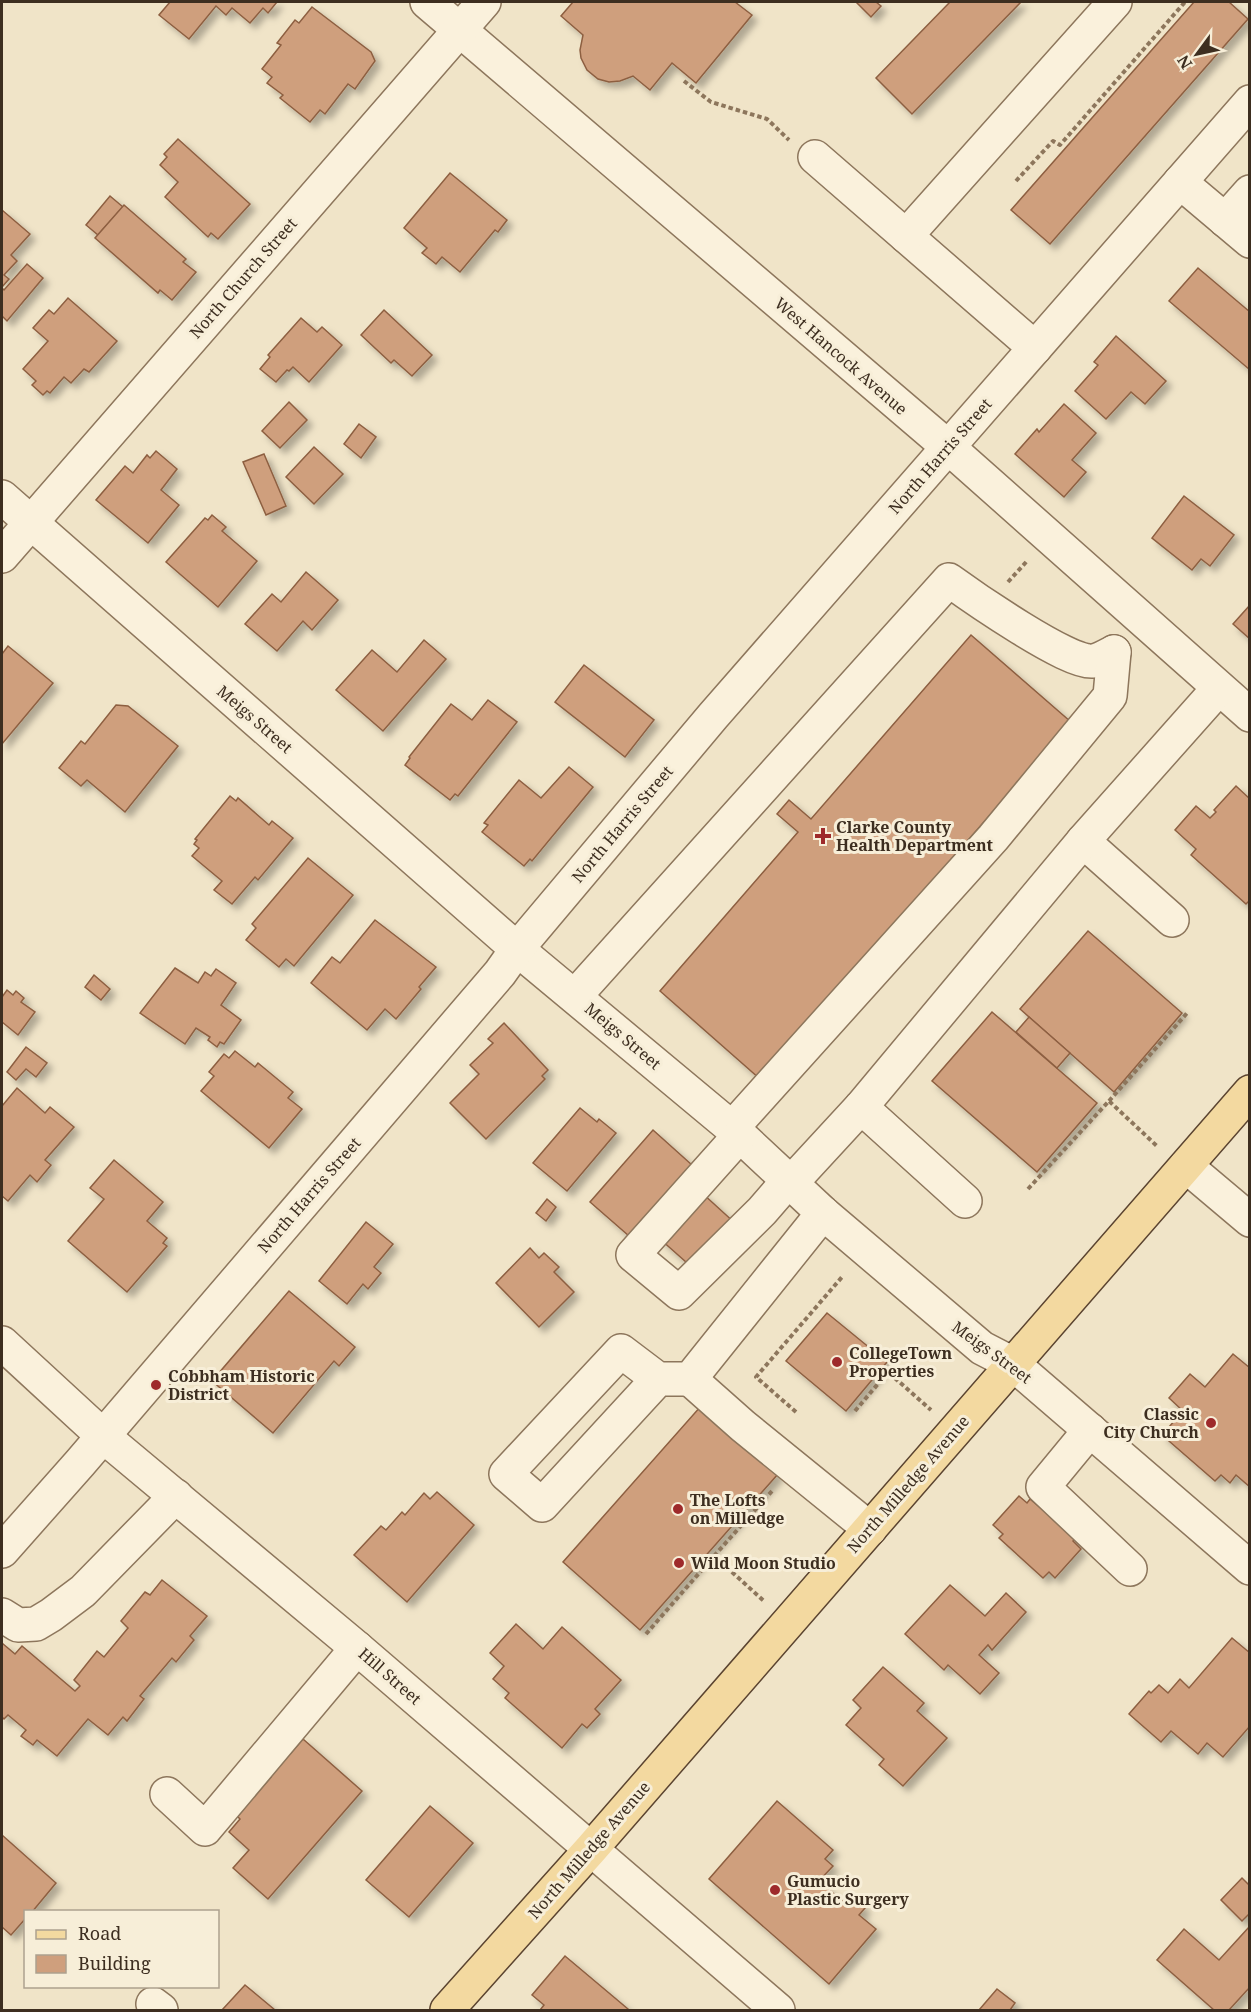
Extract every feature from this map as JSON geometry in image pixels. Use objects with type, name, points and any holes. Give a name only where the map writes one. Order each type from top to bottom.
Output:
[{"type":"main road","name":"North Milledge Avenue","points":[[447,2010],[591,1849],[1013,1364],[1173,1158],[1250,1092]]},
{"type":"street","name":"West Hancock Avenue","points":[[427,2],[948,447],[1250,715]]},
{"type":"street","name":"North Church Street","points":[[2,556],[484,2]]},
{"type":"street","points":[[906,236],[1115,2]]},
{"type":"street","name":"North Harris Street","points":[[2,1551],[500,973],[517,949],[713,716],[948,447],[1180,182],[1239,136],[1250,102]]},
{"type":"street","points":[[815,157],[1035,348]]},
{"type":"street","points":[[1180,182],[1237,231],[1250,192]]},
{"type":"street","name":"Meigs Street","points":[[2,497],[517,949],[736,1131],[822,1213],[982,1348],[1013,1364],[1250,1568]]},
{"type":"street","points":[[575,996],[949,580],[988,609],[1073,658],[1092,662],[1114,652],[1110,696],[993,838],[736,1131],[633,1254],[679,1293],[762,1211],[861,1107],[1083,841],[1219,688]]},
{"type":"street","points":[[1083,841],[1172,920]]},
{"type":"street","points":[[861,1107],[965,1201]]},
{"type":"street","points":[[1173,1158],[1250,1220]]},
{"type":"street","points":[[690,1379],[822,1213]]},
{"type":"street","name":"Hill Street","points":[[3,1347],[103,1436],[357,1648],[778,2010]]},
{"type":"street","points":[[658,1380],[542,1505],[506,1474],[621,1351],[658,1380],[690,1379],[743,1426],[870,1529]]},
{"type":"street","points":[[1090,1430],[1043,1487],[1130,1569]]},
{"type":"street","points":[[2,1615],[18,1625],[36,1624],[51,1616],[83,1591],[176,1496]]},
{"type":"street","points":[[167,1794],[205,1829],[357,1648]]},
{"type":"path","points":[[1016,181],[1053,141],[1060,145],[1185,2]]},
{"type":"path","points":[[684,81],[711,102],[767,119],[795,145],[815,157]]},
{"type":"path","points":[[1028,1189],[1188,1012]]},
{"type":"path","points":[[1109,1101],[1173,1158]]},
{"type":"path","points":[[796,1412],[756,1377],[842,1277]]},
{"type":"path","points":[[855,1411],[888,1372],[932,1410]]},
{"type":"path","points":[[646,1634],[775,1487]]},
{"type":"path","points":[[714,1556],[765,1602]]},
{"type":"building","points":[[170,2],[277,2],[268,13],[263,8],[250,23],[232,8],[226,15],[216,6],[189,39],[159,15]]},
{"type":"building","points":[[573,2],[735,2],[752,15],[696,83],[672,63],[650,90],[633,76],[609,82],[598,79],[587,70],[580,50],[583,35],[561,16]]},
{"type":"building","points":[[856,2],[876,2],[881,6],[871,17]]},
{"type":"building","points":[[950,2],[1021,2],[912,114],[876,78]]},
{"type":"building","points":[[1194,2],[1229,2],[1248,19],[1050,244],[1011,210]]},
{"type":"building","points":[[312,7],[371,52],[375,61],[355,89],[348,84],[325,114],[320,110],[310,122],[280,98],[283,95],[267,83],[272,77],[262,69],[281,45],[277,43],[295,20],[299,23]]},
{"type":"building","points":[[178,139],[250,204],[218,239],[211,233],[208,237],[165,197],[178,182],[160,165],[167,157],[164,154]]},
{"type":"building","points":[[450,173],[507,220],[498,232],[495,230],[460,272],[442,257],[436,264],[422,253],[427,248],[404,228]]},
{"type":"building","points":[[110,196],[123,207],[98,235],[86,225]]},
{"type":"building","points":[[124,205],[186,259],[183,262],[196,272],[172,300],[160,290],[158,293],[95,238]]},
{"type":"building","points":[[2,210],[30,234],[11,255],[17,261],[4,275],[9,279],[2,287]]},
{"type":"building","points":[[27,264],[43,278],[7,321],[2,316],[2,288],[4,290]]},
{"type":"building","points":[[1198,268],[1250,312],[1250,370],[1169,301]]},
{"type":"building","points":[[68,298],[117,341],[89,372],[84,369],[71,383],[64,377],[50,393],[47,391],[43,395],[32,385],[36,381],[23,369],[48,341],[33,328],[49,310],[54,314]]},
{"type":"building","points":[[384,310],[432,355],[412,376],[394,360],[391,363],[361,335]]},
{"type":"building","points":[[301,318],[317,332],[322,327],[342,345],[309,382],[293,367],[276,382],[260,369],[270,357],[268,355]]},
{"type":"building","points":[[1116,336],[1166,381],[1145,404],[1131,392],[1106,419],[1075,391],[1098,365],[1094,362]]},
{"type":"building","points":[[289,402],[307,420],[280,448],[262,431]]},
{"type":"building","points":[[1064,404],[1096,433],[1072,460],[1086,472],[1064,497],[1015,454]]},
{"type":"building","points":[[359,424],[376,437],[361,458],[344,444]]},
{"type":"building","points":[[314,447],[343,474],[314,504],[286,477]]},
{"type":"building","points":[[156,451],[177,469],[161,490],[179,505],[148,543],[96,500],[125,466],[133,473],[147,455],[150,458]]},
{"type":"building","points":[[264,454],[286,506],[266,515],[243,462]]},
{"type":"building","points":[[1184,496],[1234,535],[1210,566],[1201,559],[1192,570],[1152,538]]},
{"type":"building","points":[[212,515],[226,527],[222,531],[257,561],[218,607],[166,562],[205,518],[208,520]]},
{"type":"building","points":[[306,572],[338,600],[312,630],[303,621],[277,651],[245,624],[272,594],[281,602]]},
{"type":"building","points":[[1250,605],[1250,639],[1233,624]]},
{"type":"building","points":[[971,635],[1071,722],[760,1079],[660,991],[798,832],[777,814],[789,800],[811,819]]},
{"type":"building","points":[[424,640],[446,659],[383,731],[336,690],[372,650],[397,672]]},
{"type":"building","points":[[8,646],[53,683],[2,744],[2,654]]},
{"type":"building","points":[[584,665],[654,720],[625,757],[555,702]]},
{"type":"building","points":[[488,700],[517,722],[458,796],[455,794],[450,800],[405,765],[451,704],[472,720]]},
{"type":"building","points":[[116,705],[128,706],[178,746],[125,812],[87,780],[81,786],[59,768],[81,741],[85,744]]},
{"type":"building","points":[[569,767],[593,787],[532,861],[530,859],[524,866],[482,832],[488,825],[484,823],[519,780],[541,798]]},
{"type":"building","points":[[1236,786],[1250,799],[1250,900],[1246,904],[1191,855],[1196,849],[1175,830],[1196,806],[1210,818],[1216,812],[1214,810]]},
{"type":"building","points":[[230,796],[236,801],[238,798],[269,825],[272,821],[293,838],[258,880],[255,877],[232,904],[214,890],[222,881],[192,856],[199,848],[194,844],[197,840],[195,839]]},
{"type":"building","points":[[308,858],[353,895],[294,966],[286,959],[279,967],[246,940],[256,928],[252,924]]},
{"type":"building","points":[[375,920],[436,967],[396,1019],[385,1009],[367,1030],[311,983],[332,957],[340,963]]},
{"type":"building","points":[[1088,931],[1182,1013],[1114,1092],[1020,1009]]},
{"type":"building","points":[[175,968],[198,983],[205,972],[211,976],[216,969],[236,983],[221,1005],[241,1020],[224,1044],[220,1042],[217,1047],[208,1040],[210,1037],[196,1028],[185,1044],[140,1013]]},
{"type":"building","points":[[94,975],[110,989],[101,1000],[85,987]]},
{"type":"building","points":[[7,990],[13,995],[16,991],[24,998],[21,1002],[35,1012],[18,1035],[2,1022],[2,997]]},
{"type":"building","points":[[992,1012],[1097,1103],[1037,1172],[932,1081]]},
{"type":"building","points":[[1029,1017],[1070,1053],[1057,1068],[1016,1032]]},
{"type":"building","points":[[504,1023],[548,1070],[542,1076],[545,1079],[486,1139],[450,1103],[479,1074],[470,1065],[493,1043],[488,1039]]},
{"type":"building","points":[[26,1047],[47,1063],[36,1077],[26,1069],[16,1080],[7,1072]]},
{"type":"building","points":[[235,1051],[255,1067],[258,1063],[293,1092],[288,1098],[302,1109],[269,1148],[201,1091],[214,1076],[209,1072],[224,1054],[229,1058]]},
{"type":"building","points":[[17,1088],[45,1113],[50,1107],[74,1127],[45,1160],[51,1165],[37,1182],[30,1175],[8,1201],[2,1196],[2,1106]]},
{"type":"building","points":[[580,1108],[597,1122],[599,1119],[616,1133],[567,1191],[533,1163]]},
{"type":"building","points":[[653,1130],[692,1165],[629,1236],[590,1202]]},
{"type":"building","points":[[114,1160],[163,1202],[147,1221],[167,1238],[163,1243],[167,1246],[127,1292],[68,1241],[104,1199],[90,1188]]},
{"type":"building","points":[[702,1193],[736,1224],[695,1270],[660,1239]]},
{"type":"building","points":[[547,1199],[556,1207],[546,1221],[536,1213]]},
{"type":"building","points":[[366,1222],[393,1244],[374,1267],[381,1273],[368,1289],[363,1284],[347,1304],[319,1281]]},
{"type":"building","points":[[530,1248],[539,1258],[544,1253],[559,1267],[554,1272],[574,1292],[539,1327],[496,1283]]},
{"type":"building","points":[[289,1291],[355,1347],[339,1366],[334,1361],[273,1433],[212,1381]]},
{"type":"building","name":"CollegeTown Properties","points":[[827,1313],[887,1362],[846,1411],[786,1361]]},
{"type":"building","name":"Classic City Church","points":[[1233,1354],[1250,1368],[1250,1487],[1236,1475],[1230,1483],[1221,1475],[1215,1481],[1162,1435],[1183,1411],[1169,1398],[1190,1374],[1205,1387]]},
{"type":"building","name":"The Lofts on Milledge","points":[[701,1406],[778,1474],[640,1630],[563,1562]]},
{"type":"building","points":[[437,1492],[474,1525],[407,1602],[354,1555],[381,1526],[386,1530],[402,1512],[405,1515],[424,1493],[430,1499]]},
{"type":"building","points":[[1019,1496],[1027,1503],[1030,1499],[1076,1538],[1073,1541],[1081,1549],[1055,1578],[1049,1572],[1043,1578],[999,1538],[1003,1534],[993,1525]]},
{"type":"building","points":[[162,1580],[207,1616],[190,1636],[194,1640],[176,1662],[172,1658],[140,1696],[144,1699],[127,1721],[123,1717],[108,1735],[88,1719],[57,1756],[37,1740],[33,1745],[21,1736],[26,1730],[8,1715],[4,1719],[2,1717],[2,1643],[15,1654],[22,1646],[75,1691],[80,1686],[74,1680],[97,1651],[104,1657],[128,1628],[121,1621],[145,1592],[150,1595]]},
{"type":"building","points":[[950,1585],[985,1616],[1006,1593],[1026,1612],[992,1650],[988,1645],[979,1655],[999,1673],[980,1694],[948,1665],[944,1670],[905,1634]]},
{"type":"building","points":[[516,1624],[543,1649],[562,1627],[621,1680],[595,1709],[600,1714],[587,1728],[582,1724],[562,1748],[505,1698],[509,1693],[493,1679],[504,1666],[490,1653]]},
{"type":"building","points":[[1232,1638],[1250,1653],[1250,1726],[1223,1757],[1207,1743],[1198,1754],[1171,1731],[1161,1742],[1129,1714],[1149,1691],[1151,1693],[1159,1685],[1168,1693],[1180,1679],[1189,1688]]},
{"type":"building","points":[[883,1667],[924,1703],[917,1711],[947,1738],[903,1786],[879,1765],[884,1759],[846,1725],[861,1708],[853,1700]]},
{"type":"building","points":[[303,1739],[362,1791],[268,1899],[233,1868],[249,1850],[229,1832],[240,1819],[237,1816],[271,1777],[260,1769],[280,1746],[290,1754]]},
{"type":"building","name":"Gumucio Plastic Surgery","points":[[777,1801],[833,1850],[825,1859],[833,1866],[819,1881],[847,1905],[854,1898],[865,1908],[859,1915],[876,1929],[829,1984],[709,1879]]},
{"type":"building","points":[[430,1806],[473,1843],[409,1917],[366,1880]]},
{"type":"building","points":[[2,1835],[56,1883],[34,1910],[24,1910],[24,1920],[11,1935],[2,1927]]},
{"type":"building","points":[[1242,1878],[1250,1886],[1250,1913],[1242,1921],[1221,1900]]},
{"type":"building","points":[[1250,1926],[1250,1987],[1229,2010],[1214,2010],[1157,1960],[1184,1929],[1219,1960]]},
{"type":"building","points":[[565,1956],[628,2009],[540,2010],[544,2005],[532,1995]]},
{"type":"building","points":[[245,1985],[275,2010],[222,2010]]},
{"type":"building","points":[[997,1989],[1015,2003],[1010,2010],[979,2010]]},
{"type":"place","name":"Clarke County Health Department","points":[[823,836]]},
{"type":"place","name":"CollegeTown Properties","points":[[837,1362]]},
{"type":"place","name":"Cobbham Historic District","points":[[156,1385]]},
{"type":"place","name":"Classic City Church","points":[[1211,1423]]},
{"type":"place","name":"The Lofts on Milledge","points":[[678,1509]]},
{"type":"place","name":"Wild Moon Studio","points":[[679,1563]]},
{"type":"place","name":"Gumucio Plastic Surgery","points":[[775,1890]]}]
